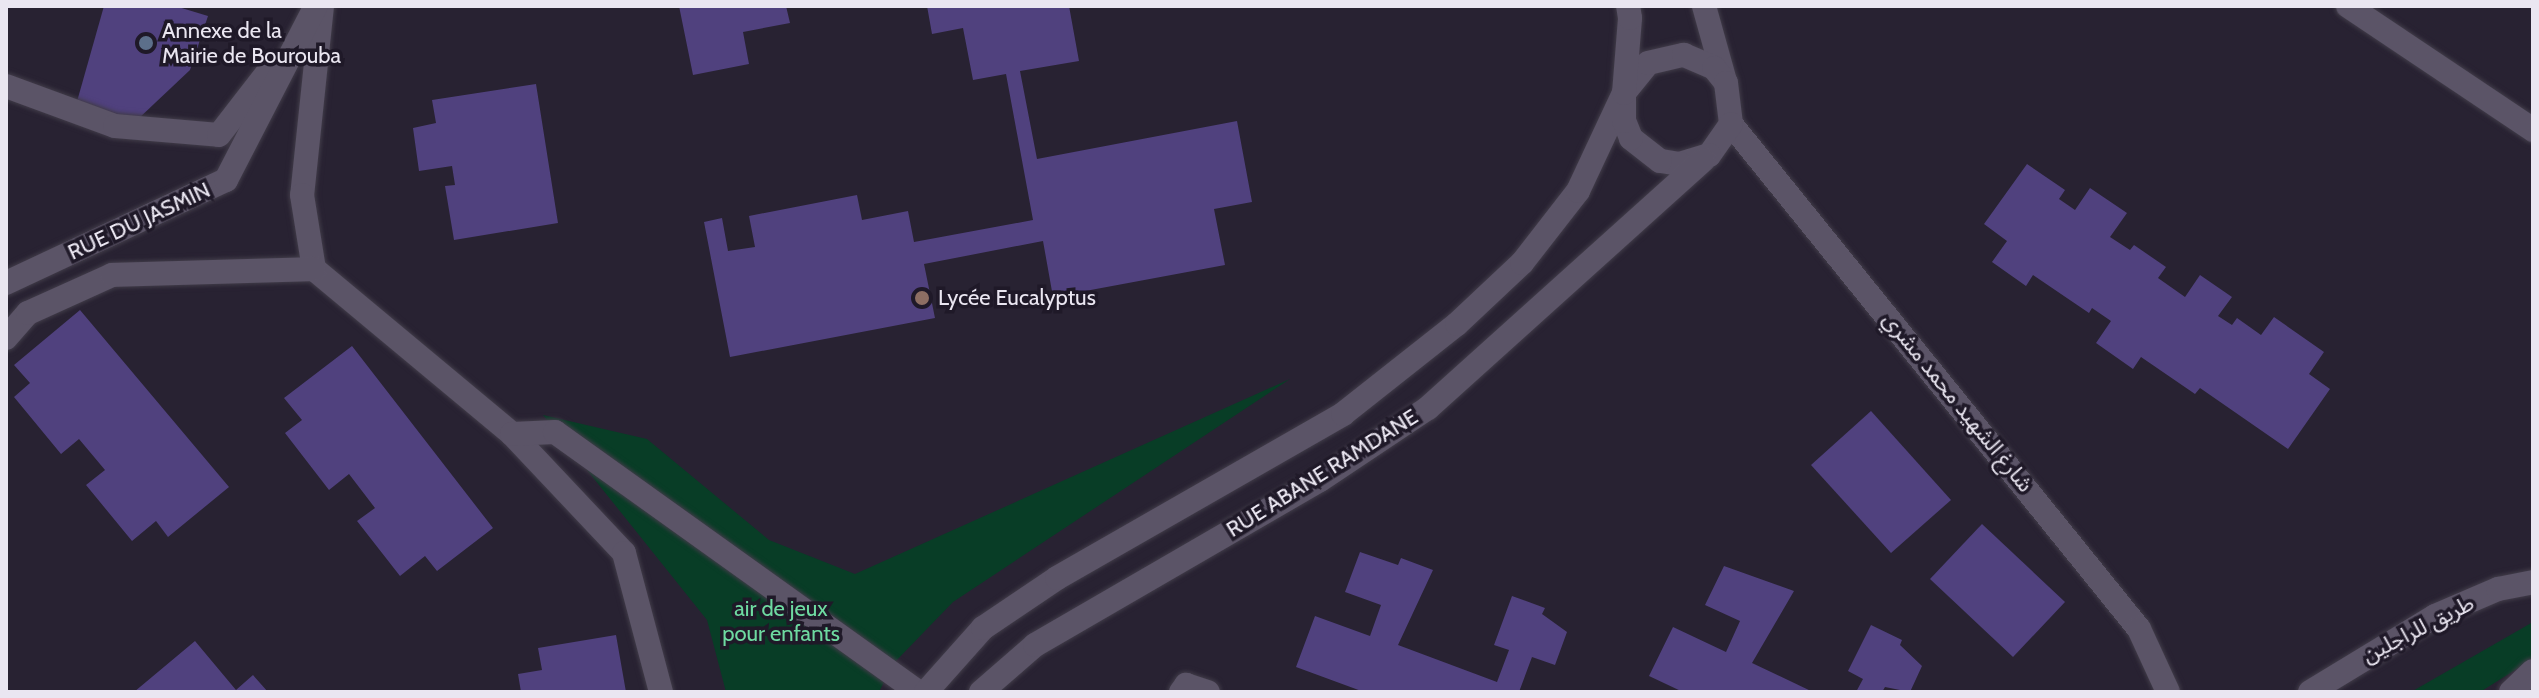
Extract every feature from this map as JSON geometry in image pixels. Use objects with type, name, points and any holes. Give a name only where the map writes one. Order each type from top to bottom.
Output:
[{"type":"street","points":[[1628,6],[1624,121],[1643,153],[1680,164],[1709,155],[1731,124],[1726,83],[1704,6]]},
{"type":"street","points":[[2348,6],[2532,134]]},
{"type":"street","points":[[6,86],[115,126],[219,135],[315,11]]},
{"type":"street","points":[[315,11],[302,195],[314,269],[512,434],[624,553],[661,692]]},
{"type":"street","name":"RUE DU JASMIN","points":[[6,283],[226,180],[315,11]]},
{"type":"street","points":[[926,692],[983,628],[1057,578],[1343,414],[1457,324],[1522,263],[1578,191],[1624,93],[1648,63],[1665,56],[1698,58],[1726,83]]},
{"type":"street","name":"شارغ الشهيد محمد مشري","points":[[1731,124],[1936,372],[2139,629],[2168,692]]},
{"type":"street","name":"RUE ABANE RAMDANE","points":[[981,692],[1046,638],[1320,480],[1428,408],[1709,155]]},
{"type":"street","points":[[6,338],[28,313],[112,275],[314,269]]},
{"type":"street","points":[[512,434],[555,432],[918,692]]},
{"type":"street","name":"طريق للراجلين","points":[[2310,692],[2435,616],[2498,589],[2533,582]]},
{"type":"street","points":[[2511,692],[2533,671]]},
{"type":"street","points":[[1181,692],[1186,685],[1208,692]]},
{"type":"green space","name":"air de jeux pour enfants","points":[[1290,379],[953,602],[893,664],[879,692],[726,692],[707,620],[543,415],[647,439],[769,540],[855,574]]},
{"type":"green space","points":[[2533,622],[2533,659],[2480,692],[2411,692]]},
{"type":"building","name":"Annexe de la Mairie de Bourouba","points":[[104,6],[175,6],[208,16],[190,70],[137,120],[76,105]]},
{"type":"building","points":[[679,6],[786,6],[790,23],[743,32],[749,64],[693,75]]},
{"type":"building","points":[[927,6],[1069,6],[1079,61],[1020,71],[1037,159],[1237,121],[1252,202],[1214,209],[1225,265],[1053,297],[1043,241],[924,264],[935,318],[730,357],[704,222],[722,218],[728,251],[755,247],[749,216],[857,195],[862,220],[908,211],[914,242],[1033,220],[1006,74],[973,80],[963,28],[932,34]]},
{"type":"building","points":[[536,84],[558,223],[454,240],[445,186],[455,185],[452,166],[419,171],[413,128],[436,123],[432,100]]},
{"type":"building","points":[[2027,164],[2065,190],[2059,199],[2075,210],[2090,188],[2127,213],[2110,237],[2130,250],[2134,245],[2166,267],[2158,278],[2185,297],[2200,275],[2232,297],[2218,316],[2232,325],[2237,318],[2261,335],[2274,317],[2324,352],[2309,374],[2330,389],[2288,449],[2200,388],[2195,394],[2141,357],[2133,369],[2096,343],[2111,321],[2092,308],[2089,313],[2033,275],[2026,286],[1992,262],[2007,241],[1984,224]]},
{"type":"building","points":[[80,310],[229,487],[168,537],[156,521],[132,541],[86,485],[105,470],[79,439],[61,454],[14,397],[30,383],[14,365]]},
{"type":"building","points":[[352,346],[493,528],[437,571],[425,556],[400,576],[357,521],[375,508],[349,474],[329,490],[285,433],[302,420],[284,398]]},
{"type":"building","points":[[1871,411],[1951,500],[1891,553],[1811,465]]},
{"type":"building","points":[[1982,524],[2065,602],[2013,657],[1930,579]]},
{"type":"building","points":[[1360,552],[1398,565],[1401,558],[1433,570],[1398,645],[1497,682],[1509,650],[1494,645],[1512,596],[1545,608],[1542,614],[1567,632],[1555,665],[1532,657],[1519,692],[1364,692],[1296,667],[1315,616],[1370,636],[1381,605],[1345,592]]},
{"type":"building","points":[[1724,566],[1794,591],[1752,663],[1813,692],[1683,692],[1649,676],[1673,627],[1726,652],[1740,621],[1705,605]]},
{"type":"building","points":[[1871,625],[1902,640],[1900,645],[1922,666],[1910,692],[1885,687],[1882,692],[1856,692],[1863,679],[1848,671]]},
{"type":"building","points":[[616,635],[626,692],[521,692],[518,674],[542,670],[538,648]]},
{"type":"building","points":[[195,641],[236,690],[253,675],[268,692],[134,692]]},
{"type":"place","name":"Annexe de la Mairie de Bourouba","points":[[146,43]]},
{"type":"place","name":"Lycée Eucalyptus","points":[[922,298]]}]
